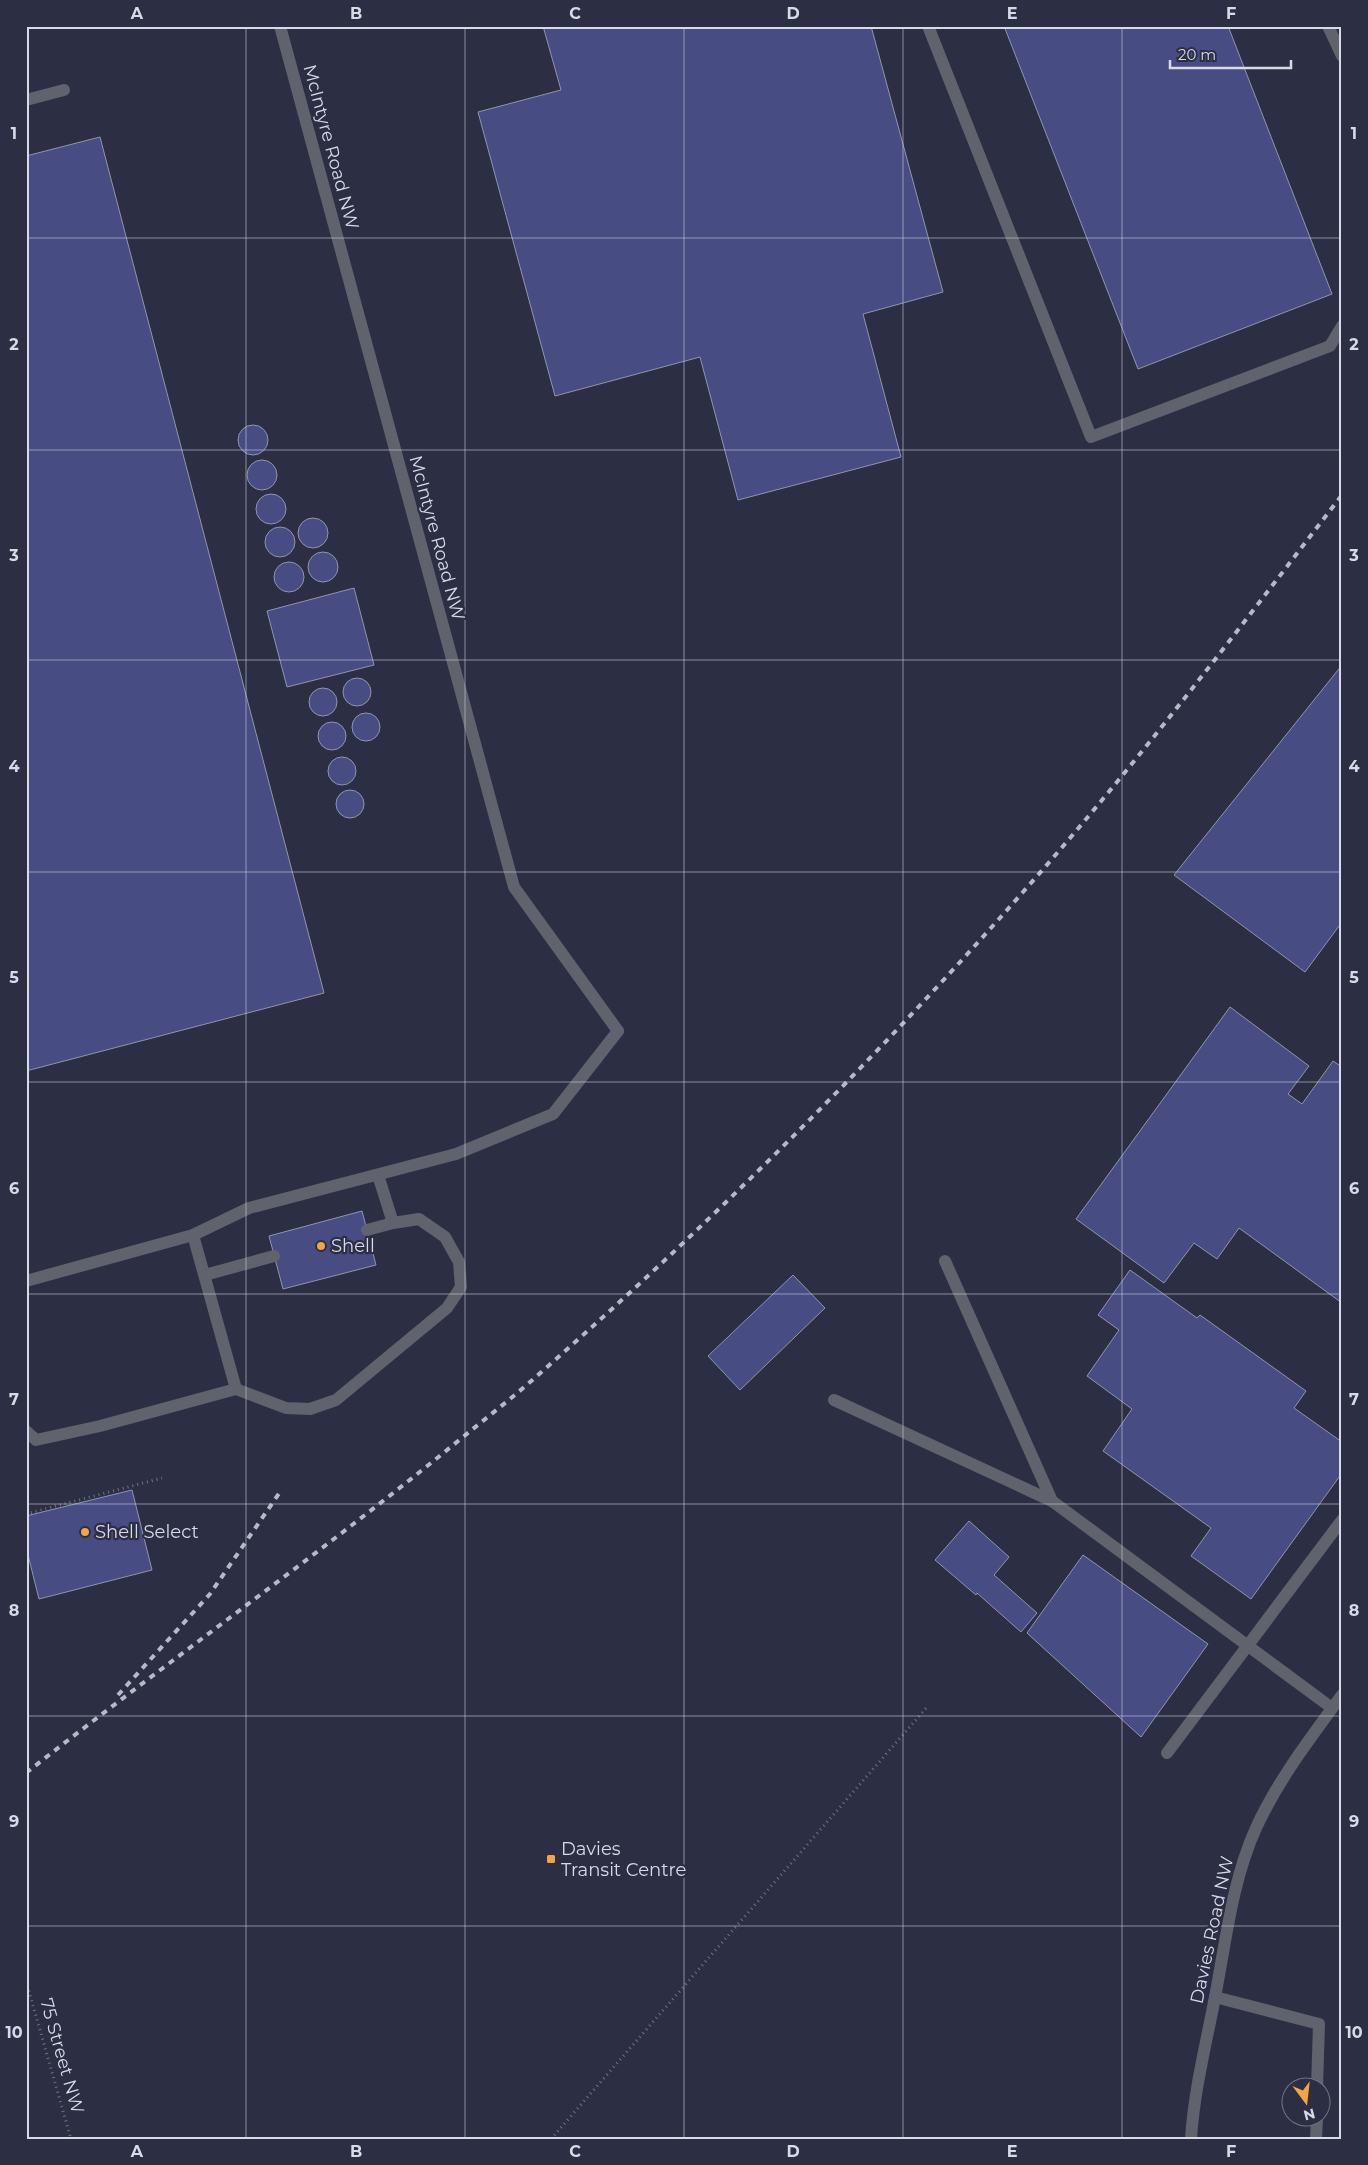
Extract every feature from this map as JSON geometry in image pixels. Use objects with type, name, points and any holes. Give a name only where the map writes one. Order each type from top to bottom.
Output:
[{"type":"street","name":"McIntyre Road NW","points":[[280,26],[514,887],[618,1031],[554,1114],[456,1154],[378,1175]]},
{"type":"street","points":[[928,26],[1091,437],[1330,346],[1342,326]]},
{"type":"street","points":[[1328,26],[1342,56]]},
{"type":"street","points":[[26,100],[64,90]]},
{"type":"street","points":[[26,1281],[194,1235],[249,1208],[378,1175],[393,1223]]},
{"type":"street","points":[[26,1432],[36,1440],[109,1424],[236,1389],[286,1408],[310,1408],[336,1400],[447,1308],[461,1287],[459,1262],[445,1237],[419,1220],[393,1223],[367,1230]]},
{"type":"street","points":[[194,1235],[236,1389]]},
{"type":"street","points":[[205,1275],[274,1256]]},
{"type":"street","points":[[945,1261],[1052,1501]]},
{"type":"street","points":[[834,1400],[1052,1501],[1332,1708]]},
{"type":"street","points":[[1167,1753],[1342,1520]]},
{"type":"street","name":"Davies Road NW","points":[[1191,2139],[1198,2085],[1241,1869],[1256,1829],[1270,1801],[1342,1695]]},
{"type":"street","points":[[1215,1997],[1319,2024],[1318,2078]]},
{"type":"path","points":[[26,1514],[162,1478]]},
{"type":"path","points":[[551,2139],[928,1706]]},
{"type":"path","name":"75 Street NW","points":[[26,1981],[71,2139]]},
{"type":"building","points":[[543,26],[871,26],[943,292],[863,314],[901,457],[738,500],[700,357],[555,396],[478,112],[561,90]]},
{"type":"building","points":[[1004,26],[1228,26],[1332,294],[1138,369]]},
{"type":"building","points":[[100,137],[324,993],[26,1071],[26,156]]},
{"type":"building","points":[[253,425],[259,426],[267,434],[267,446],[259,454],[253,455],[247,454],[239,446],[238,440],[239,434],[247,426]]},
{"type":"building","points":[[262,460],[268,461],[276,469],[276,481],[268,489],[262,490],[256,489],[248,481],[247,475],[248,469],[256,461]]},
{"type":"building","points":[[271,494],[277,495],[285,503],[285,515],[277,523],[271,524],[265,523],[257,515],[256,509],[257,503],[265,495]]},
{"type":"building","points":[[313,518],[319,519],[327,527],[327,539],[319,547],[313,548],[307,547],[299,539],[298,533],[299,527],[307,519]]},
{"type":"building","points":[[280,527],[286,528],[294,536],[294,548],[286,556],[280,557],[274,556],[266,548],[265,542],[266,536],[274,528]]},
{"type":"building","points":[[323,552],[329,553],[337,561],[337,573],[329,581],[323,582],[317,581],[309,573],[308,567],[309,561],[317,553]]},
{"type":"building","points":[[289,562],[295,563],[303,571],[303,583],[295,591],[289,592],[283,591],[275,583],[274,577],[275,571],[283,563]]},
{"type":"building","points":[[354,588],[374,665],[287,687],[267,611]]},
{"type":"building","points":[[1342,665],[1342,922],[1305,972],[1174,875]]},
{"type":"building","points":[[357,678],[367,682],[371,692],[367,702],[357,706],[347,702],[343,692],[347,682]]},
{"type":"building","points":[[323,688],[333,692],[337,702],[333,712],[323,716],[313,712],[309,702],[313,692]]},
{"type":"building","points":[[366,713],[376,717],[380,727],[376,737],[366,741],[356,737],[352,727],[356,717]]},
{"type":"building","points":[[332,722],[342,726],[346,736],[342,746],[332,750],[322,746],[318,736],[322,726]]},
{"type":"building","points":[[342,757],[352,761],[356,771],[352,781],[342,785],[332,781],[328,771],[332,761]]},
{"type":"building","points":[[350,790],[360,794],[364,804],[360,814],[350,818],[340,814],[336,804],[340,794]]},
{"type":"building","points":[[1230,1007],[1309,1066],[1288,1094],[1302,1104],[1333,1061],[1342,1067],[1342,1303],[1239,1228],[1217,1259],[1194,1243],[1164,1283],[1076,1219]]},
{"type":"building","name":"Shell","points":[[362,1211],[376,1265],[283,1289],[269,1236]]},
{"type":"building","points":[[1130,1270],[1197,1318],[1200,1315],[1306,1391],[1294,1408],[1342,1442],[1342,1473],[1251,1599],[1191,1556],[1211,1528],[1103,1451],[1132,1409],[1087,1376],[1119,1330],[1098,1315]]},
{"type":"building","points":[[793,1275],[825,1308],[740,1390],[708,1356]]},
{"type":"building","name":"Shell Select","points":[[132,1490],[152,1570],[39,1599],[26,1547],[26,1516]]},
{"type":"building","points":[[969,1521],[1009,1557],[994,1575],[1037,1613],[1021,1632],[977,1593],[976,1595],[935,1560]]},
{"type":"building","points":[[1083,1555],[1208,1644],[1141,1737],[1027,1633]]},
{"type":"railway","points":[[26,1773],[347,1529],[506,1402],[602,1318],[727,1201],[908,1019],[1065,844],[1186,696],[1342,495]]},
{"type":"railway","points":[[118,1695],[210,1594],[280,1492]]},
{"type":"place","name":"Shell","points":[[321,1246]]},
{"type":"place","name":"Shell Select","points":[[85,1532]]},
{"type":"place","name":"Davies Transit Centre","points":[[551,1859]]}]
